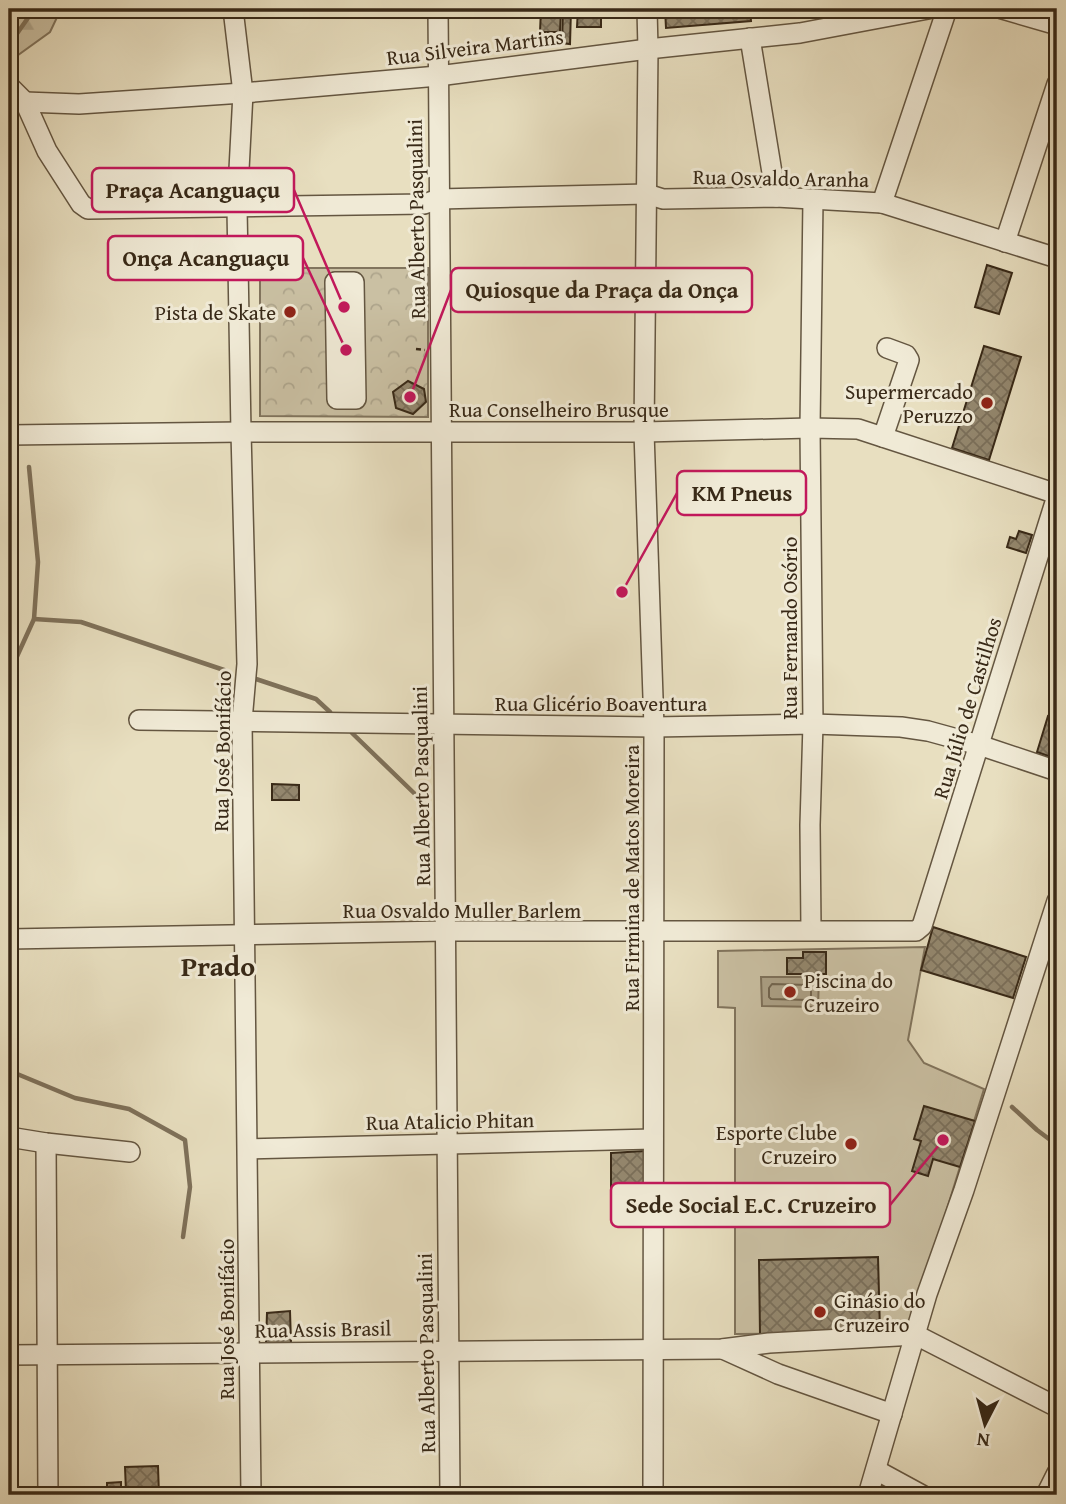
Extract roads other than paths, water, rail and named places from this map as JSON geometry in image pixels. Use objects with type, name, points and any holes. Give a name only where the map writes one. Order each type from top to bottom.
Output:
[{"type":"street","name":"Rua José Bonifácio","points":[[233,9],[243,93],[237,208],[247,664],[242,721],[251,1495]]},
{"type":"street","name":"Rua Alberto Pasqualini","points":[[438,9],[434,205],[441,433],[450,1495]]},
{"type":"street","name":"Rua Firmina de Matos Moreira","points":[[647,9],[652,200],[644,432],[654,727],[653,1495]]},
{"type":"street","name":"Rua Silveira Martins","points":[[25,102],[79,104],[438,76],[800,33],[825,18],[928,9]]},
{"type":"street","points":[[882,203],[947,9]]},
{"type":"street","points":[[1002,9],[1057,25]]},
{"type":"street","points":[[750,38],[776,197]]},
{"type":"street","points":[[1004,242],[1057,85]]},
{"type":"street","points":[[9,86],[25,102]]},
{"type":"street","name":"Rua Osvaldo Aranha","points":[[25,102],[47,151],[81,204],[88,209],[776,197],[882,203],[1057,258]]},
{"type":"street","name":"Rua Fernando Osório","points":[[811,930],[813,724],[810,428],[813,199]]},
{"type":"street","points":[[345,338],[346,361]]},
{"type":"street","points":[[883,438],[909,360],[906,355],[887,348]]},
{"type":"street","name":"Rua Conselheiro Brusque","points":[[9,435],[858,429],[1057,495]]},
{"type":"street","name":"Rua Júlio de Castilhos","points":[[916,931],[922,926],[1057,495]]},
{"type":"street","name":"Rua Glicério Boaventura","points":[[139,720],[654,727],[813,724],[901,727],[928,731],[979,745],[1057,771]]},
{"type":"street","points":[[868,1495],[927,1294],[968,1177],[1057,901]]},
{"type":"street","name":"Rua Osvaldo Muller Barlem","points":[[9,939],[445,931],[916,931]]},
{"type":"street","points":[[9,1137],[130,1152]]},
{"type":"street","name":"Rua Atalicio Phitan","points":[[248,1149],[653,1139]]},
{"type":"street","points":[[46,1143],[48,1495]]},
{"type":"street","points":[[916,1335],[1057,1408]]},
{"type":"street","name":"Rua Assis Brasil","points":[[9,1355],[722,1349],[769,1343],[916,1335]]},
{"type":"street","name":"Rua Assis Brasil","points":[[722,1349],[778,1374],[892,1414]]},
{"type":"street","points":[[876,1470],[922,1495]]},
{"type":"street","points":[[1046,1495],[1057,1472]]},
{"type":"water","name":"Piscina do Cruzeiro","points":[[761,977],[819,977],[818,1007],[762,1006]]},
{"type":"waterway","points":[[9,45],[30,15],[31,9]]},
{"type":"waterway","points":[[9,674],[34,619],[38,562],[29,467]]},
{"type":"waterway","points":[[34,619],[81,622],[224,670]]},
{"type":"waterway","points":[[256,679],[316,699],[330,712]]},
{"type":"waterway","points":[[352,733],[416,795]]},
{"type":"waterway","points":[[9,1055],[10,1071],[75,1098],[129,1109],[185,1140],[190,1187],[183,1237]]},
{"type":"waterway","points":[[1012,1107],[1057,1145]]},
{"type":"place","name":"Praça Acanguaçu","points":[[344,307]]},
{"type":"place","name":"Pista de Skate","points":[[290,312]]},
{"type":"place","name":"Onça Acanguaçu","points":[[346,350]]},
{"type":"place","name":"Quiosque da Praça da Onça","points":[[410,397]]},
{"type":"place","name":"Supermercado Peruzzo","points":[[987,403]]},
{"type":"place","name":"KM Pneus","points":[[622,592]]},
{"type":"place","name":"Piscina do Cruzeiro","points":[[790,992]]},
{"type":"place","name":"Sede Social E.C. Cruzeiro","points":[[943,1140]]},
{"type":"place","name":"Esporte Clube Cruzeiro","points":[[851,1144]]},
{"type":"place","name":"Ginásio do Cruzeiro","points":[[820,1312]]},
{"type":"district","name":"Prado","points":[[218,965]]}]
